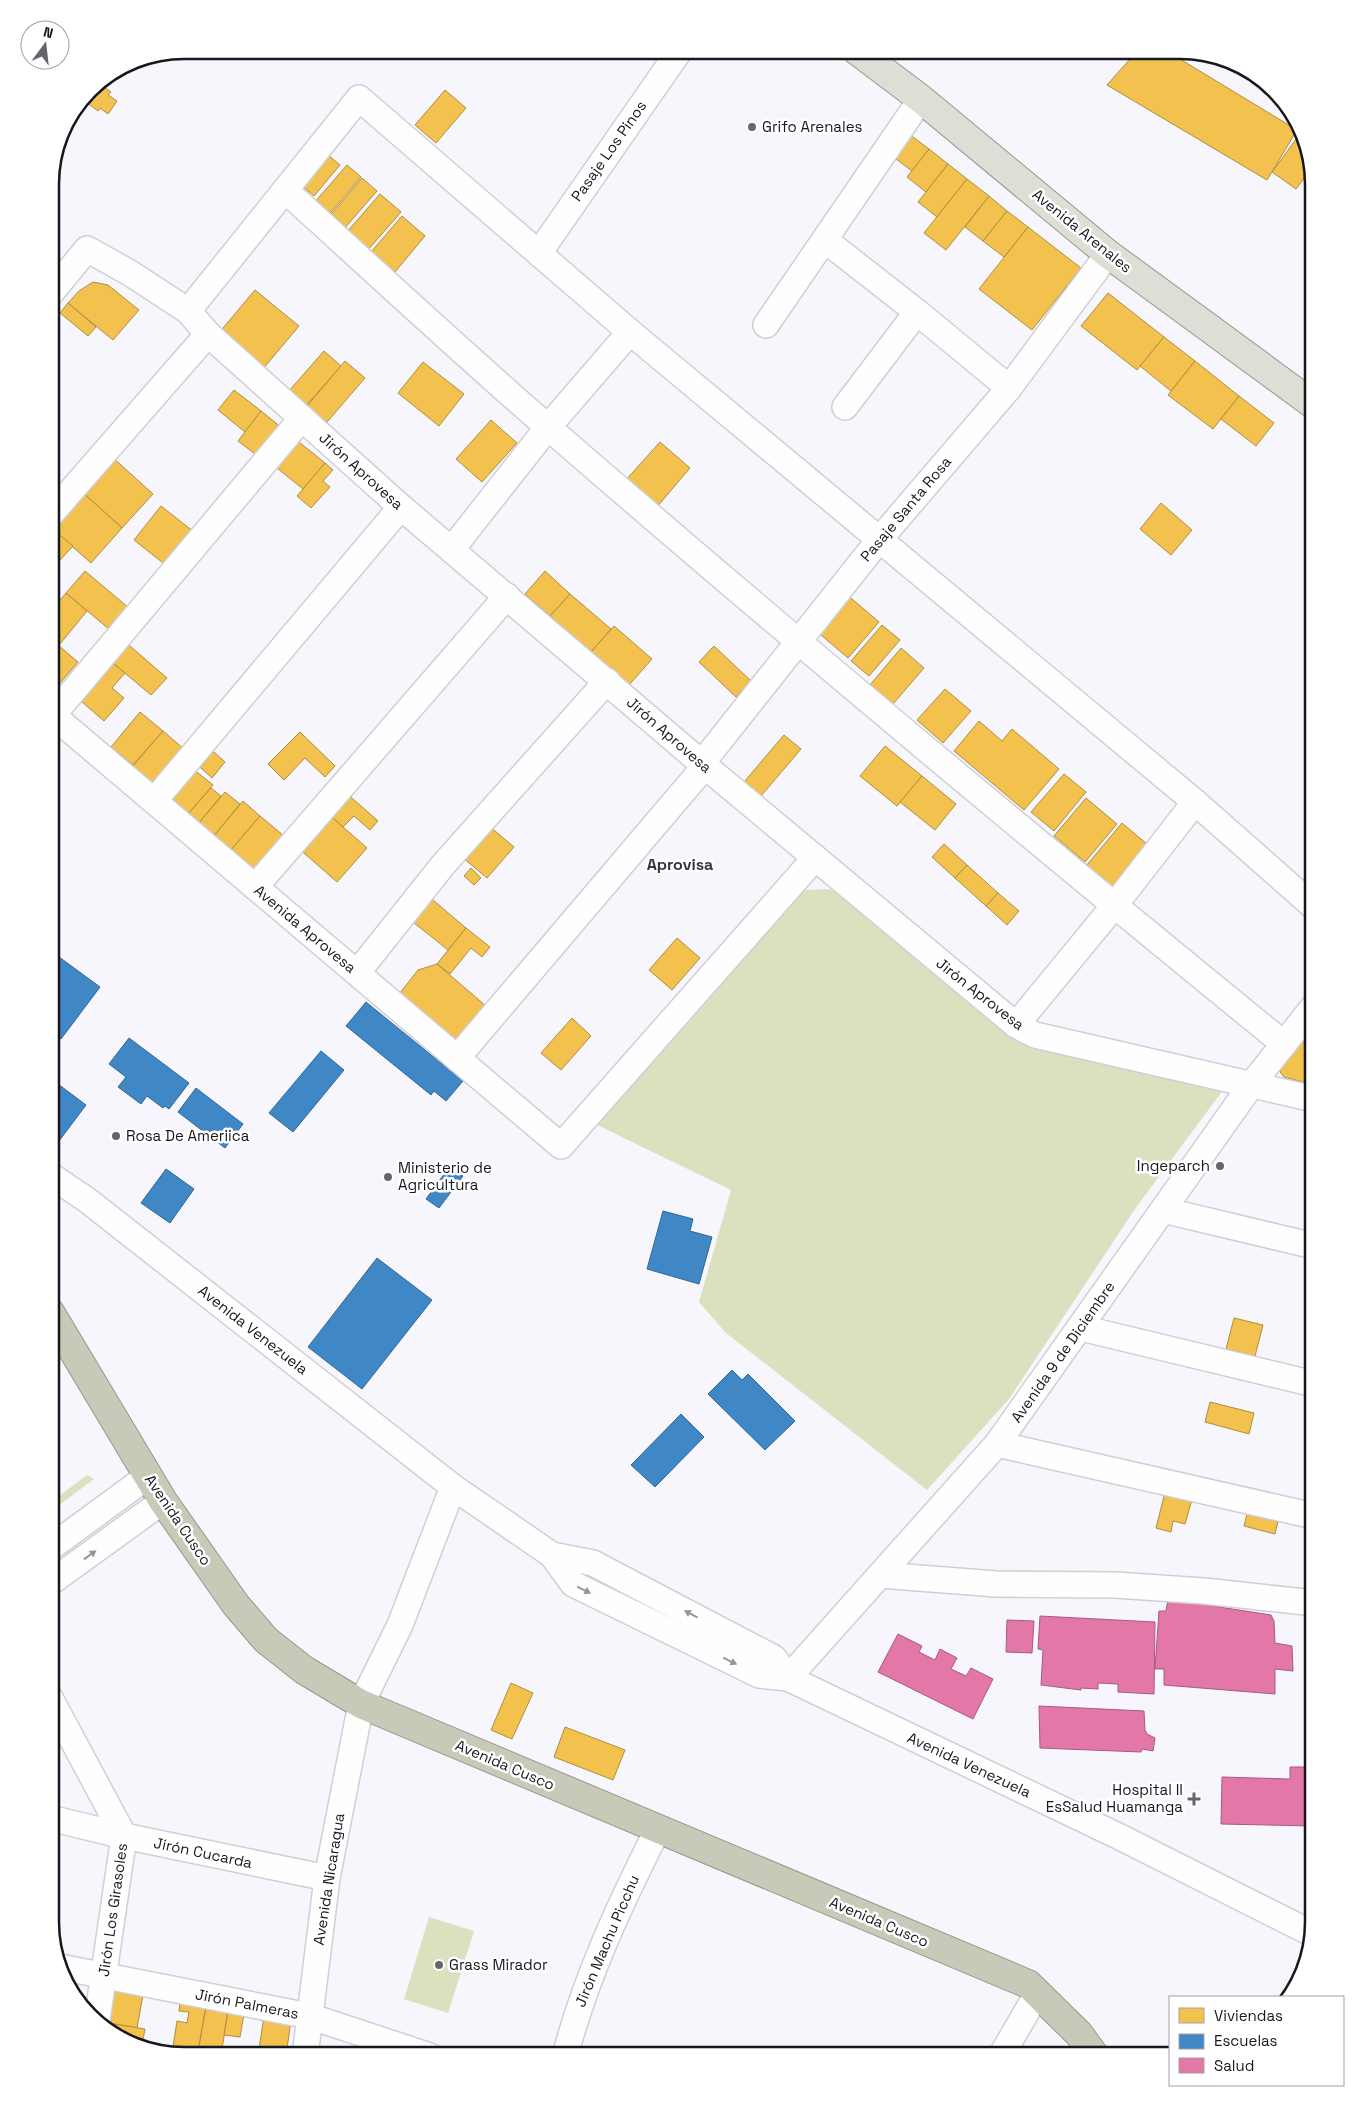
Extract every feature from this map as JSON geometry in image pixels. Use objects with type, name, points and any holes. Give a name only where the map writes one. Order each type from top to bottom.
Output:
[{"type":"highway","name":"Avenida Cusco","points":[[59,1327],[163,1501],[236,1605],[266,1640],[304,1670],[361,1704],[1028,1984],[1079,2034],[1088,2047]]},
{"type":"main road","name":"Avenida Arenales","points":[[868,59],[921,99],[1108,254],[1305,398]]},
{"type":"street","name":"Pasaje Los Pinos","points":[[539,253],[674,59]]},
{"type":"street","points":[[188,311],[359,98],[630,332],[1195,802],[1305,899]]},
{"type":"street","points":[[766,325],[921,99]]},
{"type":"street","points":[[285,190],[548,427],[797,640],[1114,906],[1284,1044]]},
{"type":"street","points":[[825,240],[917,312],[1009,388]]},
{"type":"street","name":"Jirón Aprovesa","points":[[59,283],[87,249],[130,273],[188,311],[208,334],[401,508],[452,549],[703,765],[1016,1025],[1036,1035],[1305,1097]]},
{"type":"street","name":"Pasaje Santa Rosa","points":[[457,1058],[703,765],[797,640],[879,540],[1009,388],[1108,254]]},
{"type":"street","points":[[845,407],[917,312]]},
{"type":"street","points":[[452,549],[548,427],[630,332]]},
{"type":"street","points":[[59,505],[208,334]]},
{"type":"street","points":[[59,705],[302,418]]},
{"type":"street","points":[[154,801],[401,508]]},
{"type":"street","points":[[255,887],[506,596]]},
{"type":"street","points":[[357,973],[442,865],[606,681]]},
{"type":"street","name":"Avenida Aprovesa","points":[[59,721],[561,1146],[815,858]]},
{"type":"street","points":[[1016,1025],[1114,906],[1195,802]]},
{"type":"street","name":"Avenida 9 de Diciembre","points":[[788,1678],[997,1444],[1252,1084],[1305,1017]]},
{"type":"street","name":"Avenida Venezuela","points":[[59,1181],[87,1200],[453,1487],[552,1555],[573,1584],[759,1675],[788,1678],[1118,1836],[1305,1929]]},
{"type":"street","points":[[1163,1210],[1305,1244]]},
{"type":"street","points":[[1081,1328],[1305,1382]]},
{"type":"street","points":[[997,1444],[1305,1514]]},
{"type":"street","points":[[59,1541],[148,1476]]},
{"type":"street","points":[[361,1704],[400,1625],[453,1487]]},
{"type":"street","points":[[59,1576],[163,1501]]},
{"type":"street","points":[[880,1575],[996,1584],[1125,1586],[1305,1596]]},
{"type":"street","name":"Avenida Nicaragua","points":[[306,2047],[327,1878],[361,1704]]},
{"type":"street","name":"Jirón Los Girasoles","points":[[59,1715],[124,1836],[98,2013]]},
{"type":"street","name":"Jirón Cucarda","points":[[59,1820],[124,1836],[327,1878]]},
{"type":"street","name":"Jirón Machu Picchu","points":[[568,2047],[577,2013],[621,1904],[658,1829]]},
{"type":"street","name":"Jirón Palmeras","points":[[68,1969],[309,2016],[403,2047]]},
{"type":"street","points":[[1006,2047],[1037,1994]]},
{"type":"green space","points":[[828,889],[844,895],[1010,1032],[1223,1090],[1135,1209],[1009,1399],[927,1490],[726,1333],[699,1302],[731,1190],[595,1124],[787,898],[807,890]]},
{"type":"green space","points":[[87,1475],[94,1479],[59,1505],[59,1496]]},
{"type":"green space","name":"Grass Mirador","points":[[429,1917],[474,1931],[448,2013],[404,1999]]},
{"type":"building: Viviendas","points":[[1130,59],[1180,59],[1292,127],[1295,134],[1267,180],[1107,85]]},
{"type":"building: Viviendas","points":[[104,87],[111,92],[108,95],[117,101],[108,114],[100,108],[98,111],[88,104]]},
{"type":"building: Viviendas","points":[[445,90],[466,108],[436,143],[415,125]]},
{"type":"building: Viviendas","points":[[905,131],[929,149],[912,171],[888,153]]},
{"type":"building: Viviendas","points":[[1297,138],[1301,151],[1305,177],[1296,189],[1272,172]]},
{"type":"building: Viviendas","points":[[929,149],[948,164],[926,192],[907,177]]},
{"type":"building: Viviendas","points":[[322,150],[340,165],[314,196],[296,181]]},
{"type":"building: Viviendas","points":[[948,164],[967,179],[937,217],[918,202]]},
{"type":"building: Viviendas","points":[[347,165],[361,177],[327,217],[313,204]]},
{"type":"building: Viviendas","points":[[362,178],[377,191],[343,230],[328,218]]},
{"type":"building: Viviendas","points":[[967,179],[989,196],[946,250],[924,233]]},
{"type":"building: Viviendas","points":[[380,194],[401,212],[367,251],[346,233]]},
{"type":"building: Viviendas","points":[[989,196],[1007,211],[983,241],[965,227]]},
{"type":"building: Viviendas","points":[[1007,211],[1028,227],[1004,257],[983,241]]},
{"type":"building: Viviendas","points":[[402,216],[425,236],[395,272],[371,252]]},
{"type":"building: Viviendas","points":[[1028,227],[1081,268],[1032,330],[979,289]]},
{"type":"building: Viviendas","points":[[93,282],[108,285],[139,310],[113,340],[68,303],[79,291]]},
{"type":"building: Viviendas","points":[[255,290],[299,326],[262,370],[218,334]]},
{"type":"building: Viviendas","points":[[1108,293],[1164,337],[1137,370],[1081,326]]},
{"type":"building: Viviendas","points":[[68,303],[96,327],[88,336],[60,313]]},
{"type":"building: Viviendas","points":[[1164,337],[1195,361],[1171,391],[1140,366]]},
{"type":"building: Viviendas","points":[[324,351],[341,366],[305,407],[288,392]]},
{"type":"building: Viviendas","points":[[345,361],[365,378],[327,422],[307,406]]},
{"type":"building: Viviendas","points":[[1195,361],[1239,396],[1213,429],[1168,395]]},
{"type":"building: Viviendas","points":[[423,362],[464,394],[439,426],[398,393]]},
{"type":"building: Viviendas","points":[[234,390],[261,411],[245,432],[218,410]]},
{"type":"building: Viviendas","points":[[1239,396],[1274,423],[1256,446],[1221,419]]},
{"type":"building: Viviendas","points":[[261,411],[282,428],[259,457],[238,441]]},
{"type":"building: Viviendas","points":[[491,420],[517,443],[482,482],[456,459]]},
{"type":"building: Viviendas","points":[[299,442],[325,463],[303,489],[277,468]]},
{"type":"building: Viviendas","points":[[660,442],[690,468],[656,508],[625,481]]},
{"type":"building: Viviendas","points":[[111,456],[153,494],[122,528],[80,490]]},
{"type":"building: Viviendas","points":[[325,463],[333,470],[323,481],[330,487],[311,508],[297,496]]},
{"type":"building: Viviendas","points":[[80,490],[122,528],[91,563],[59,535],[59,516]]},
{"type":"building: Viviendas","points":[[1161,503],[1192,530],[1171,555],[1140,529]]},
{"type":"building: Viviendas","points":[[161,506],[194,532],[167,566],[134,540]]},
{"type":"building: Viviendas","points":[[59,534],[73,546],[59,561]]},
{"type":"building: Viviendas","points":[[85,571],[129,608],[110,630],[66,593]]},
{"type":"building: Viviendas","points":[[545,571],[570,594],[550,616],[525,594]]},
{"type":"building: Viviendas","points":[[66,593],[87,611],[60,644],[59,643],[59,601]]},
{"type":"building: Viviendas","points":[[845,593],[879,622],[848,658],[814,629]]},
{"type":"building: Viviendas","points":[[570,594],[611,629],[591,652],[550,616]]},
{"type":"building: Viviendas","points":[[882,625],[900,640],[869,676],[851,661]]},
{"type":"building: Viviendas","points":[[614,626],[652,659],[629,685],[591,652]]},
{"type":"building: Viviendas","points":[[123,640],[167,678],[151,695],[107,658]]},
{"type":"building: Viviendas","points":[[59,646],[78,662],[59,684]]},
{"type":"building: Viviendas","points":[[714,646],[751,681],[736,697],[699,662]]},
{"type":"building: Viviendas","points":[[901,648],[924,668],[893,704],[870,685]]},
{"type":"building: Viviendas","points":[[107,658],[125,673],[112,688],[124,698],[104,721],[74,695]]},
{"type":"building: Viviendas","points":[[945,689],[971,711],[943,743],[917,720]]},
{"type":"building: Viviendas","points":[[140,712],[163,731],[133,765],[111,747]]},
{"type":"building: Viviendas","points":[[979,721],[1002,741],[1012,729],[1059,769],[1024,810],[954,751]]},
{"type":"building: Viviendas","points":[[163,731],[184,749],[153,785],[132,767]]},
{"type":"building: Viviendas","points":[[300,732],[335,766],[325,777],[305,758],[284,780],[268,764]]},
{"type":"building: Viviendas","points":[[784,735],[801,749],[761,796],[744,782]]},
{"type":"building: Viviendas","points":[[204,743],[225,762],[212,778],[190,758]]},
{"type":"building: Viviendas","points":[[885,746],[922,776],[897,806],[860,776]]},
{"type":"building: Viviendas","points":[[187,764],[213,785],[187,815],[162,794]]},
{"type":"building: Viviendas","points":[[1064,774],[1086,792],[1054,831],[1031,812]]},
{"type":"building: Viviendas","points":[[922,776],[956,804],[935,830],[900,802]]},
{"type":"building: Viviendas","points":[[211,788],[221,796],[198,824],[187,815]]},
{"type":"building: Viviendas","points":[[344,791],[378,821],[370,830],[354,816],[343,827],[326,812]]},
{"type":"building: Viviendas","points":[[225,792],[240,804],[213,837],[198,824]]},
{"type":"building: Viviendas","points":[[1086,798],[1117,824],[1085,862],[1054,836]]},
{"type":"building: Viviendas","points":[[243,801],[260,816],[230,851],[213,837]]},
{"type":"building: Viviendas","points":[[326,812],[367,848],[337,882],[296,846]]},
{"type":"building: Viviendas","points":[[260,816],[284,836],[254,872],[230,851]]},
{"type":"building: Viviendas","points":[[1122,823],[1154,850],[1118,893],[1086,866]]},
{"type":"building: Viviendas","points":[[489,826],[514,847],[487,878],[462,857]]},
{"type":"building: Viviendas","points":[[944,844],[967,865],[955,878],[932,857]]},
{"type":"building: Viviendas","points":[[967,865],[998,893],[986,906],[955,878]]},
{"type":"building: Viviendas","points":[[471,868],[481,878],[474,885],[464,876]]},
{"type":"building: Viviendas","points":[[998,893],[1019,911],[1007,925],[986,906]]},
{"type":"building: Viviendas","points":[[427,895],[466,928],[448,950],[408,918]]},
{"type":"building: Viviendas","points":[[466,928],[490,947],[482,957],[471,948],[450,974],[437,964]]},
{"type":"building: Viviendas","points":[[677,938],[700,958],[672,990],[649,970]]},
{"type":"building: Viviendas","points":[[437,964],[486,1006],[457,1041],[400,993],[418,970]]},
{"type":"building: Viviendas","points":[[572,1018],[591,1036],[561,1070],[541,1053]]},
{"type":"building: Viviendas","points":[[1305,1035],[1305,1083],[1284,1077],[1280,1072]]},
{"type":"building: Viviendas","points":[[1234,1318],[1263,1325],[1255,1356],[1226,1349]]},
{"type":"building: Viviendas","points":[[1210,1402],[1254,1413],[1249,1434],[1205,1422]]},
{"type":"building: Viviendas","points":[[1166,1488],[1193,1496],[1185,1524],[1173,1521],[1171,1532],[1156,1528]]},
{"type":"building: Viviendas","points":[[1249,1506],[1280,1513],[1275,1534],[1244,1526]]},
{"type":"building: Viviendas","points":[[511,1683],[533,1693],[512,1739],[491,1730]]},
{"type":"building: Viviendas","points":[[565,1727],[625,1750],[613,1780],[554,1757]]},
{"type":"building: Viviendas","points":[[113,1990],[143,1995],[137,2028],[111,2024],[108,2021]]},
{"type":"building: Viviendas","points":[[180,2003],[206,2007],[199,2047],[173,2047],[177,2021],[187,2023],[189,2012],[179,2011]]},
{"type":"building: Viviendas","points":[[206,2007],[228,2011],[222,2047],[199,2047]]},
{"type":"building: Viviendas","points":[[228,2011],[244,2014],[240,2037],[224,2035]]},
{"type":"building: Viviendas","points":[[264,2016],[291,2020],[287,2047],[259,2047]]},
{"type":"building: Viviendas","points":[[111,2024],[145,2029],[143,2040],[121,2031]]},
{"type":"building: Escuelas","points":[[59,957],[100,987],[61,1039],[59,1037]]},
{"type":"building: Escuelas","points":[[366,1002],[463,1081],[446,1101],[434,1091],[431,1095],[346,1026]]},
{"type":"building: Escuelas","points":[[129,1038],[189,1083],[169,1109],[165,1106],[163,1108],[147,1096],[141,1104],[118,1087],[126,1077],[109,1064]]},
{"type":"building: Escuelas","points":[[321,1051],[344,1070],[293,1132],[269,1113]]},
{"type":"building: Escuelas","points":[[59,1085],[86,1105],[59,1141]]},
{"type":"building: Escuelas","points":[[196,1088],[243,1124],[225,1148],[178,1112]]},
{"type":"building: Escuelas","points":[[450,1166],[463,1176],[439,1208],[426,1199]]},
{"type":"building: Escuelas","points":[[166,1169],[194,1189],[170,1223],[141,1203]]},
{"type":"building: Escuelas","points":[[663,1211],[693,1219],[690,1231],[712,1237],[699,1284],[647,1269]]},
{"type":"building: Escuelas","points":[[377,1258],[432,1300],[362,1389],[308,1347]]},
{"type":"building: Escuelas","points":[[732,1370],[742,1380],[748,1374],[795,1421],[765,1450],[708,1394]]},
{"type":"building: Escuelas","points":[[681,1414],[704,1437],[655,1487],[631,1465]]},
{"type":"building: Salud","points":[[1168,1599],[1271,1615],[1274,1621],[1275,1643],[1292,1646],[1293,1671],[1275,1669],[1275,1694],[1164,1685],[1164,1669],[1155,1669],[1159,1611],[1166,1611]]},
{"type":"building: Salud","points":[[1040,1616],[1155,1622],[1154,1694],[1118,1692],[1118,1684],[1098,1683],[1098,1689],[1081,1688],[1081,1690],[1041,1685],[1043,1650],[1038,1649]]},
{"type":"building: Salud","points":[[1007,1620],[1034,1621],[1032,1653],[1006,1652]]},
{"type":"building: Salud","points":[[898,1634],[922,1646],[919,1652],[935,1660],[940,1649],[957,1658],[951,1669],[966,1676],[971,1668],[993,1679],[973,1719],[878,1672]]},
{"type":"building: Salud","points":[[1039,1706],[1144,1711],[1145,1730],[1147,1734],[1155,1738],[1153,1751],[1142,1749],[1141,1752],[1040,1748]]},
{"type":"building: Salud","points":[[1290,1767],[1305,1767],[1305,1826],[1221,1824],[1222,1777],[1290,1779]]},
{"type":"place","name":"Grifo Arenales","points":[[752,127]]},
{"type":"place","name":"Rosa De Ameriica","points":[[116,1136]]},
{"type":"place","name":"Ingeparch","points":[[1220,1166]]},
{"type":"place","name":"Ministerio de Agricultura","points":[[388,1177]]},
{"type":"place","name":"Hospital II EsSalud Huamanga","points":[[1194,1799]]},
{"type":"place","name":"Grass Mirador","points":[[439,1965]]},
{"type":"district","name":"Aprovisa","points":[[680,864]]}]
